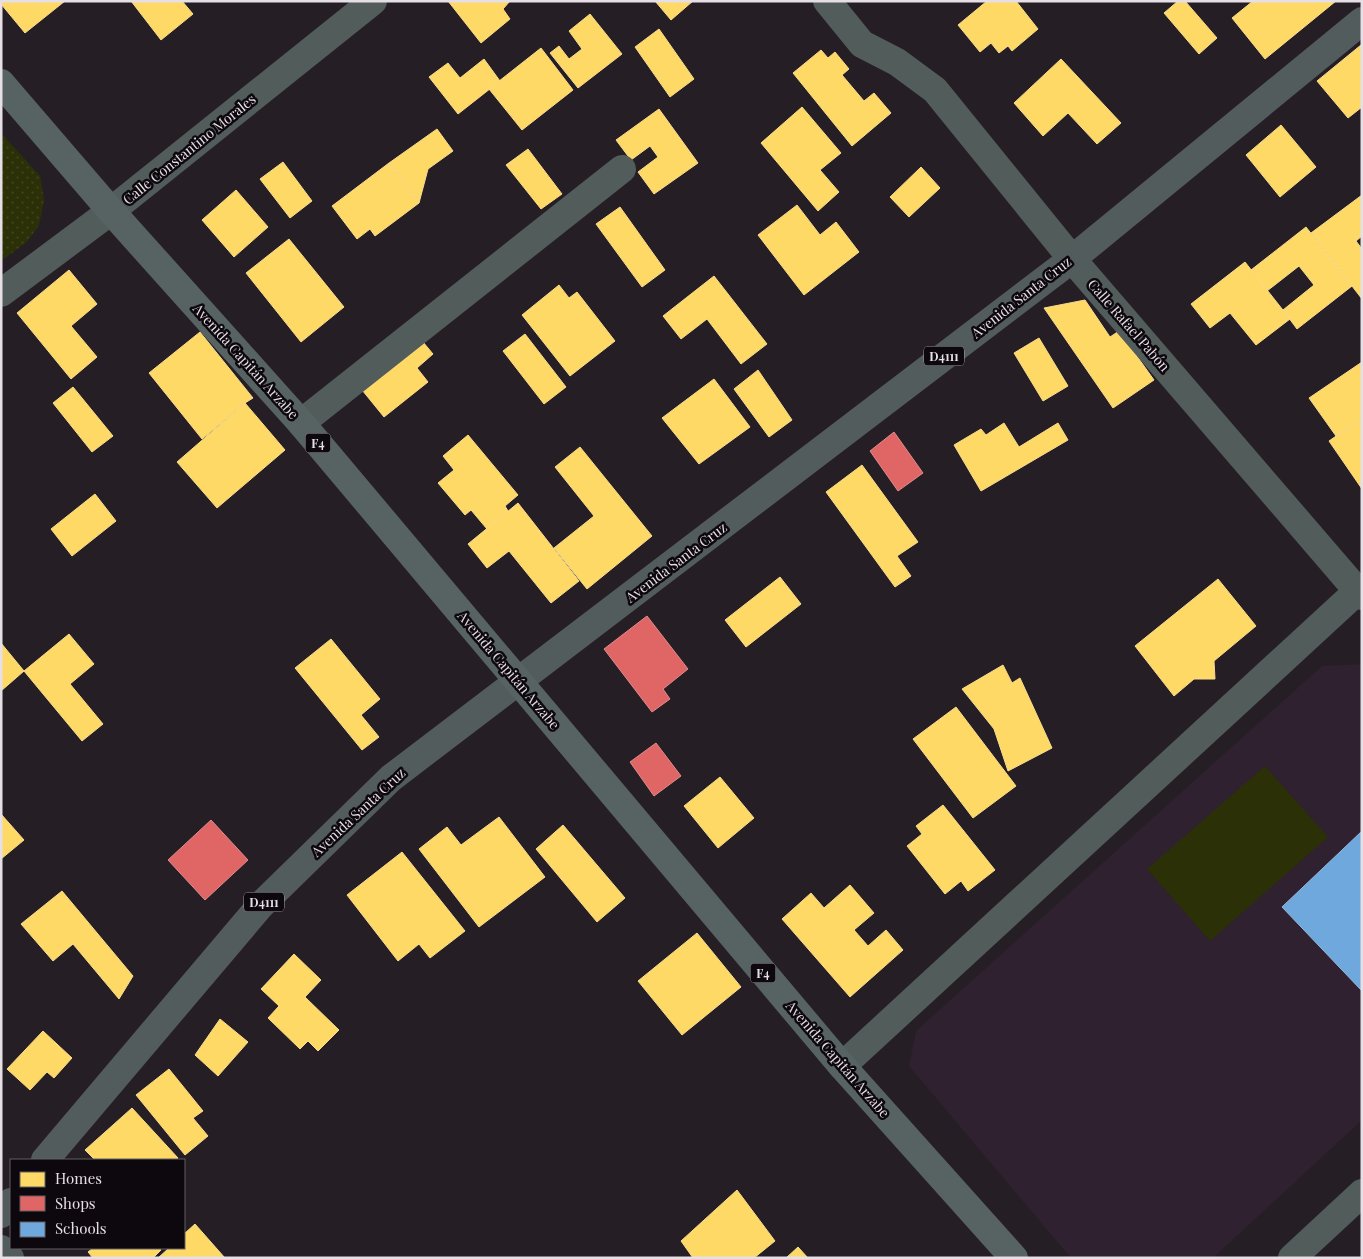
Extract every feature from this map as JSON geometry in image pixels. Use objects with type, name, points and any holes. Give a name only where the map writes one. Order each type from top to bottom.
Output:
[{"type":"highway","name":"Avenida Capitán Arzabe","points":[[1,84],[111,211],[301,423],[842,1066],[1014,1258]]},
{"type":"main road","name":"Avenida Santa Cruz","points":[[46,1159],[260,906],[391,778],[1072,259],[1362,20]]},
{"type":"main road","points":[[1,1214],[10,1203]]},
{"type":"street","name":"Calle Constantino Morales","points":[[1,294],[111,211],[373,1]]},
{"type":"street","name":"Calle Rafael Pabón","points":[[827,1],[862,44],[897,62],[935,90],[1072,259],[1360,592]]},
{"type":"street","points":[[301,423],[622,169]]},
{"type":"street","points":[[842,1066],[1360,592]]},
{"type":"street","points":[[1292,1258],[1362,1193]]},
{"type":"street","points":[[1,1249],[10,1258]]},
{"type":"shaded area","points":[[1362,664],[1362,1120],[1213,1258],[1071,1258],[909,1066],[916,1031],[1322,666]]},
{"type":"green space","points":[[1,133],[40,176],[44,200],[39,225],[27,242],[1,261]]},
{"type":"green space","points":[[1265,766],[1328,837],[1210,941],[1147,869]]},
{"type":"building: Homes","points":[[1,1],[65,1],[25,33],[1,4]]},
{"type":"building: Homes","points":[[131,1],[182,1],[193,14],[161,40]]},
{"type":"building: Homes","points":[[448,1],[510,1],[503,9],[510,19],[481,43]]},
{"type":"building: Homes","points":[[655,1],[693,1],[671,20]]},
{"type":"building: Homes","points":[[987,1],[1016,1],[1038,29],[1012,51],[1008,46],[999,53],[991,43],[980,52],[958,25]]},
{"type":"building: Homes","points":[[1178,1],[1185,1],[1217,38],[1199,54],[1164,13]]},
{"type":"building: Homes","points":[[1253,1],[1336,1],[1265,59],[1232,18]]},
{"type":"building: Homes","points":[[590,14],[622,54],[578,88],[550,53],[559,46],[569,59],[582,49],[569,31]]},
{"type":"building: Homes","points":[[659,29],[694,79],[670,97],[635,47]]},
{"type":"building: Homes","points":[[1361,45],[1362,107],[1348,118],[1317,81]]},
{"type":"building: Homes","points":[[541,48],[573,90],[522,130],[489,89]]},
{"type":"building: Homes","points":[[821,50],[828,58],[835,52],[849,69],[842,75],[864,101],[874,93],[891,113],[852,146],[793,73]]},
{"type":"building: Homes","points":[[484,59],[500,81],[458,114],[429,77],[448,63],[460,78]]},
{"type":"building: Homes","points":[[1061,59],[1121,123],[1097,144],[1068,113],[1043,136],[1014,103]]},
{"type":"building: Homes","points":[[802,107],[841,153],[820,170],[839,192],[818,211],[761,143]]},
{"type":"building: Homes","points":[[659,109],[698,163],[654,194],[638,172],[658,157],[650,146],[631,160],[616,140]]},
{"type":"building: Homes","points":[[1281,125],[1316,167],[1280,197],[1246,155]]},
{"type":"building: Homes","points":[[437,129],[453,151],[428,169],[419,203],[389,163]]},
{"type":"building: Homes","points":[[528,149],[562,194],[541,209],[506,165]]},
{"type":"building: Homes","points":[[283,162],[312,201],[290,218],[260,179]]},
{"type":"building: Homes","points":[[389,163],[419,203],[375,236],[370,229],[357,239],[332,206]]},
{"type":"building: Homes","points":[[921,167],[940,188],[909,217],[890,197]]},
{"type":"building: Homes","points":[[236,190],[268,227],[234,257],[202,220]]},
{"type":"building: Homes","points":[[1362,195],[1362,236],[1356,241],[1362,249],[1362,299],[1311,233]]},
{"type":"building: Homes","points":[[797,205],[820,235],[836,222],[859,252],[804,295],[758,235]]},
{"type":"building: Homes","points":[[620,207],[665,270],[642,287],[596,224]]},
{"type":"building: Homes","points":[[1306,227],[1352,286],[1297,329],[1283,310],[1314,285],[1299,266],[1267,291],[1251,270]]},
{"type":"building: Homes","points":[[289,239],[344,307],[301,342],[246,273]]},
{"type":"building: Homes","points":[[1245,262],[1290,319],[1256,345],[1230,313],[1210,328],[1191,304]]},
{"type":"building: Homes","points":[[69,270],[97,304],[71,326],[97,357],[71,379],[17,313]]},
{"type":"building: Homes","points":[[714,276],[767,344],[741,364],[707,319],[681,339],[663,316]]},
{"type":"building: Homes","points":[[559,285],[569,298],[577,292],[615,341],[570,376],[522,315]]},
{"type":"building: Homes","points":[[1085,300],[1110,337],[1119,331],[1154,380],[1113,408],[1044,308]]},
{"type":"building: Homes","points":[[200,332],[253,398],[202,439],[149,373]]},
{"type":"building: Homes","points":[[525,334],[566,387],[544,404],[503,351]]},
{"type":"building: Homes","points":[[418,336],[433,354],[417,368],[428,382],[384,417],[358,385]]},
{"type":"building: Homes","points":[[1039,338],[1068,386],[1043,401],[1014,353]]},
{"type":"building: Homes","points":[[1362,362],[1362,418],[1336,436],[1309,398]]},
{"type":"building: Homes","points":[[758,370],[792,420],[769,437],[734,389]]},
{"type":"building: Homes","points":[[714,379],[750,427],[699,464],[662,418]]},
{"type":"building: Homes","points":[[73,387],[113,436],[92,452],[53,403]]},
{"type":"building: Homes","points":[[245,403],[285,450],[217,508],[177,462]]},
{"type":"building: Homes","points":[[1362,418],[1362,489],[1329,441]]},
{"type":"building: Homes","points":[[1004,423],[1019,447],[1058,423],[1068,440],[981,491],[954,445],[981,429],[986,435]]},
{"type":"building: Homes","points":[[468,435],[518,495],[505,506],[508,511],[487,529],[471,510],[465,515],[438,483],[454,470],[443,456]]},
{"type":"building: Homes","points":[[580,447],[652,536],[587,589],[554,548],[594,516],[555,467]]},
{"type":"building: Homes","points":[[862,465],[918,542],[897,556],[911,576],[895,587],[826,492]]},
{"type":"building: Homes","points":[[95,494],[116,521],[72,556],[51,529]]},
{"type":"building: Homes","points":[[518,503],[579,581],[551,603],[509,551],[487,568],[468,544]]},
{"type":"building: Homes","points":[[780,577],[801,604],[746,647],[725,620]]},
{"type":"building: Homes","points":[[1218,579],[1256,626],[1214,661],[1215,679],[1194,679],[1174,696],[1135,646]]},
{"type":"building: Homes","points":[[69,634],[94,664],[70,684],[103,724],[82,741],[24,671]]},
{"type":"building: Homes","points":[[331,639],[380,699],[361,715],[379,737],[362,750],[295,668]]},
{"type":"building: Homes","points":[[1,643],[24,671],[1,691]]},
{"type":"building: Homes","points":[[1003,665],[1012,683],[1020,678],[1052,748],[1008,771],[994,729],[962,689]]},
{"type":"building: Homes","points":[[956,707],[1016,786],[973,818],[913,739]]},
{"type":"building: Homes","points":[[720,777],[754,818],[718,848],[684,806]]},
{"type":"building: Homes","points":[[943,805],[995,870],[968,891],[961,881],[945,894],[907,846],[922,834],[916,826]]},
{"type":"building: Homes","points":[[1,814],[24,840],[1,859]]},
{"type":"building: Homes","points":[[499,817],[545,877],[479,927],[419,849],[447,827],[461,845]]},
{"type":"building: Homes","points":[[563,825],[625,898],[597,922],[536,849]]},
{"type":"building: Homes","points":[[402,852],[465,931],[430,958],[419,944],[398,961],[347,895]]},
{"type":"building: Homes","points":[[850,885],[874,913],[854,930],[868,946],[886,930],[903,950],[850,997],[782,919],[811,893],[824,908]]},
{"type":"building: Homes","points":[[62,891],[133,976],[119,999],[73,944],[53,961],[21,924]]},
{"type":"building: Homes","points":[[697,933],[741,987],[682,1035],[638,981]]},
{"type":"building: Homes","points":[[294,954],[321,980],[305,997],[339,1030],[318,1051],[308,1041],[300,1049],[268,1018],[279,1006],[261,989]]},
{"type":"building: Homes","points":[[220,1019],[248,1042],[218,1076],[195,1055]]},
{"type":"building: Homes","points":[[43,1031],[72,1058],[54,1078],[47,1072],[30,1090],[7,1069]]},
{"type":"building: Homes","points":[[169,1069],[203,1111],[193,1118],[208,1136],[185,1155],[136,1095]]},
{"type":"building: Homes","points":[[132,1108],[178,1158],[94,1159],[85,1150]]},
{"type":"building: Homes","points":[[737,1190],[775,1241],[754,1258],[693,1258],[681,1241]]},
{"type":"building: Homes","points":[[195,1224],[225,1258],[158,1258],[168,1249],[185,1249],[185,1233]]},
{"type":"building: Homes","points":[[798,1247],[808,1258],[786,1258]]},
{"type":"building: Homes","points":[[92,1249],[161,1250],[153,1258],[93,1258],[88,1252]]},
{"type":"building: Shops","points":[[894,432],[923,473],[898,491],[870,451]]},
{"type":"building: Shops","points":[[647,616],[688,669],[663,689],[670,699],[652,712],[604,649]]},
{"type":"building: Shops","points":[[656,743],[681,776],[654,796],[630,762]]},
{"type":"building: Shops","points":[[211,820],[248,860],[205,900],[168,860]]},
{"type":"building: Schools","points":[[1362,831],[1362,991],[1282,907]]}]
